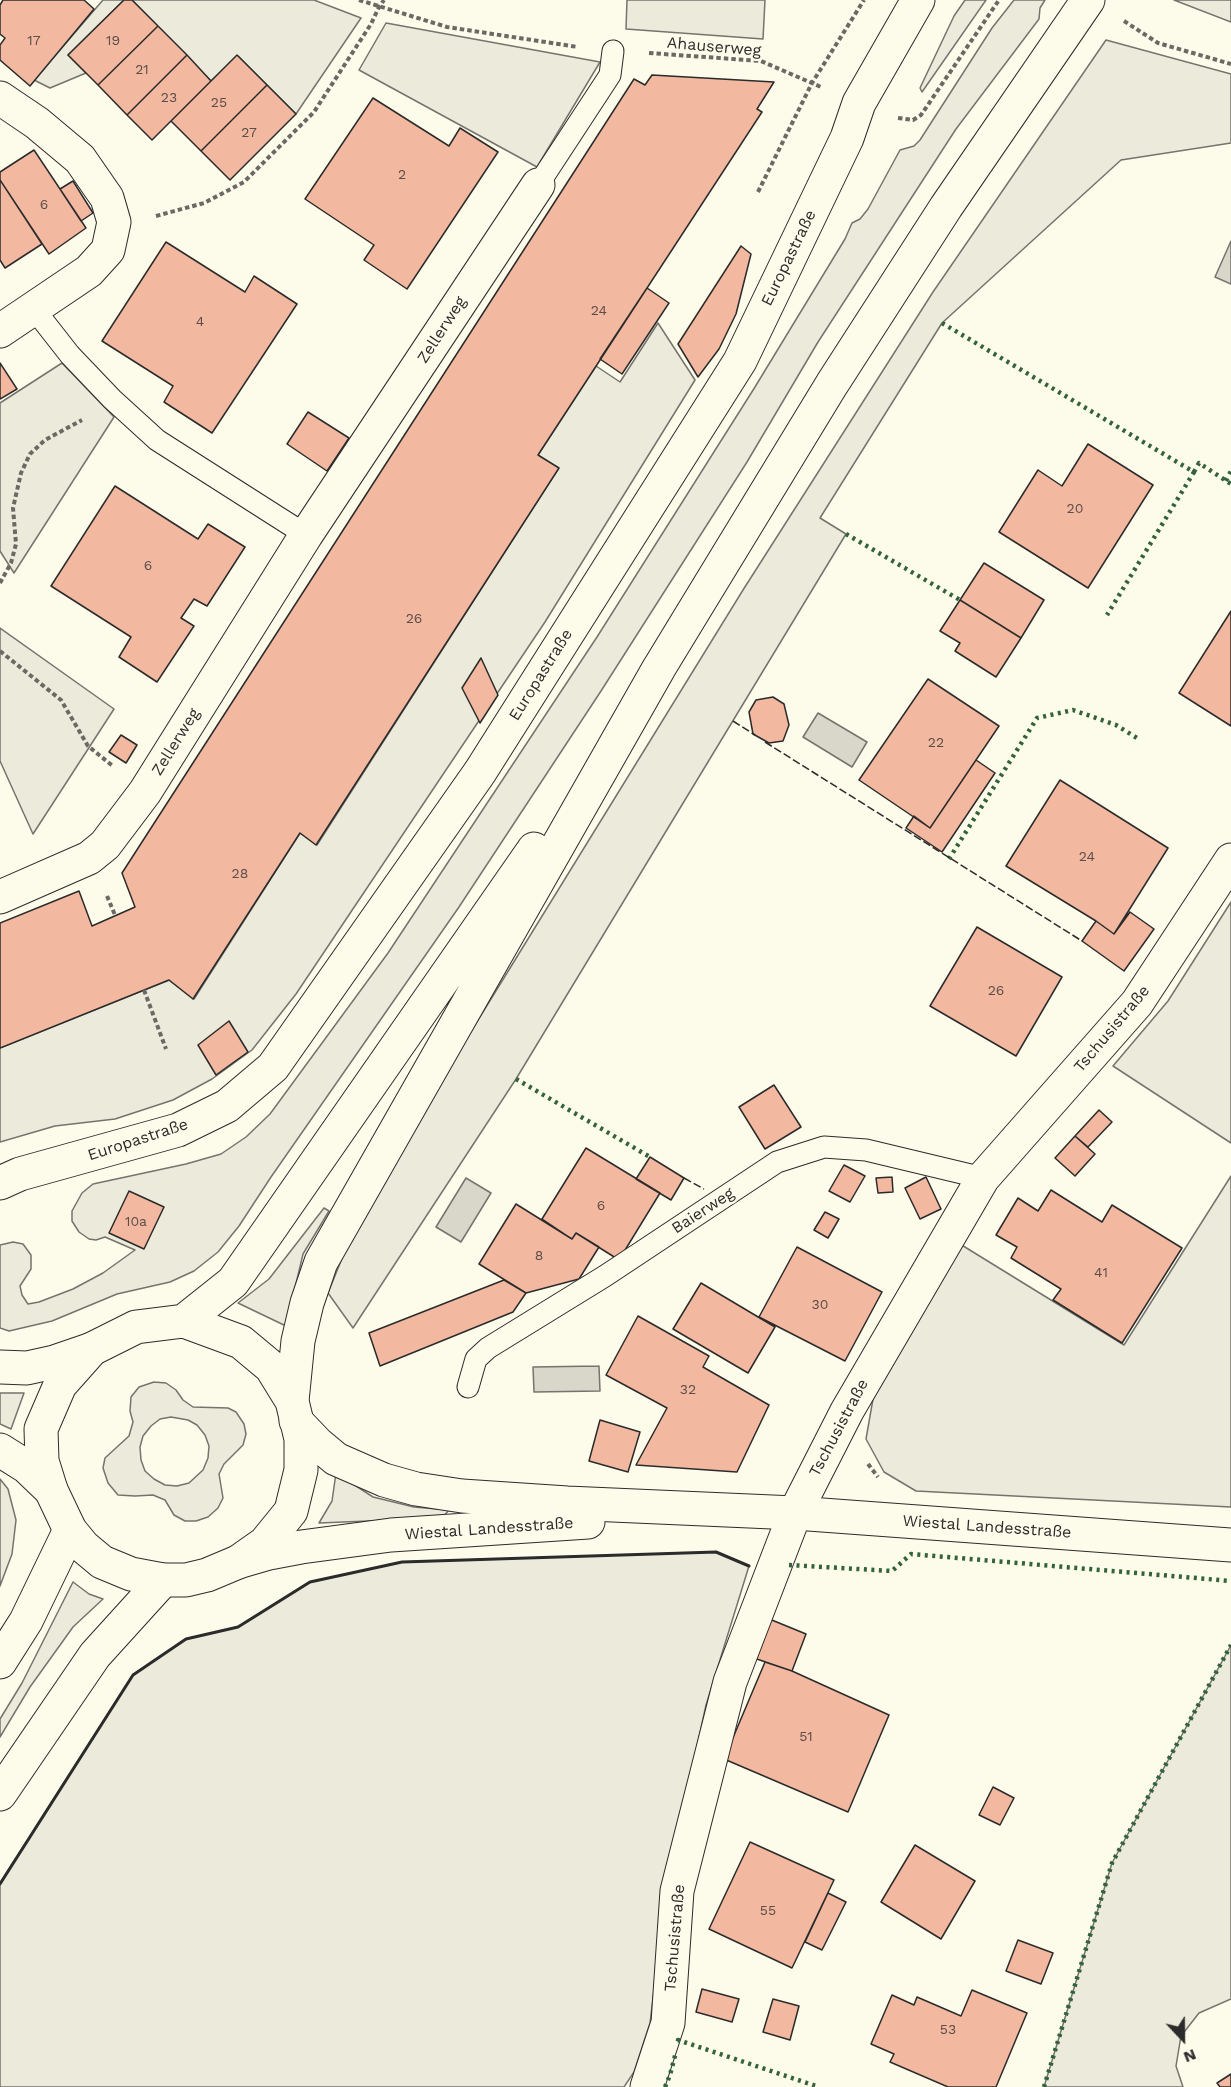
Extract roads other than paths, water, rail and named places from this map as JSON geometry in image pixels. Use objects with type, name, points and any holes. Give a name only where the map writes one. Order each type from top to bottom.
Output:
[{"type":"main road","name":"Europastraße","points":[[0,1183],[20,1174],[178,1130],[227,1106],[273,1067],[480,771],[740,361],[847,138],[859,103],[918,0]]},
{"type":"main road","points":[[294,1411],[298,1341],[307,1303],[321,1262],[659,668],[832,384],[946,207],[1088,0]]},
{"type":"main road","points":[[0,98],[37,123],[81,159],[107,198],[114,222],[108,249],[89,271],[0,331]]},
{"type":"main road","name":"Zellerweg","points":[[0,897],[89,858],[105,845],[145,792],[306,535],[538,185]]},
{"type":"main road","points":[[184,1321],[233,1282],[659,668]]},
{"type":"main road","name":"Tschusistraße","points":[[647,2087],[668,2023],[676,1891],[730,1682],[795,1513],[847,1411],[983,1178],[1137,1004],[1231,860]]},
{"type":"main road","points":[[0,1367],[27,1368],[54,1362],[92,1349],[136,1327],[184,1321],[241,1342],[271,1367],[294,1411],[301,1439],[301,1470],[291,1511],[265,1543],[238,1562],[207,1575],[186,1580],[163,1580],[131,1574],[102,1562],[84,1547],[70,1530],[51,1490],[42,1461],[41,1430],[60,1385],[92,1349]]},
{"type":"main road","name":"Wiestal Landesstraße","points":[[294,1411],[318,1444],[336,1459],[384,1480],[416,1489],[474,1497],[795,1513],[1231,1545]]},
{"type":"main road","points":[[0,1450],[27,1467],[51,1490]]},
{"type":"main road","name":"Wiestal Landesstraße","points":[[238,1562],[301,1547],[391,1535],[743,1512]]},
{"type":"main road","points":[[0,1662],[26,1621],[70,1530]]},
{"type":"main road","points":[[0,1794],[95,1655],[163,1580]]},
{"type":"lane","points":[[538,185],[610,75],[613,51]]},
{"type":"lane","points":[[34,309],[70,355],[112,399],[157,440],[306,535]]},
{"type":"lane","name":"Baierweg","points":[[468,1387],[476,1359],[488,1348],[605,1276],[777,1162],[824,1147],[866,1150],[983,1178]]}]
